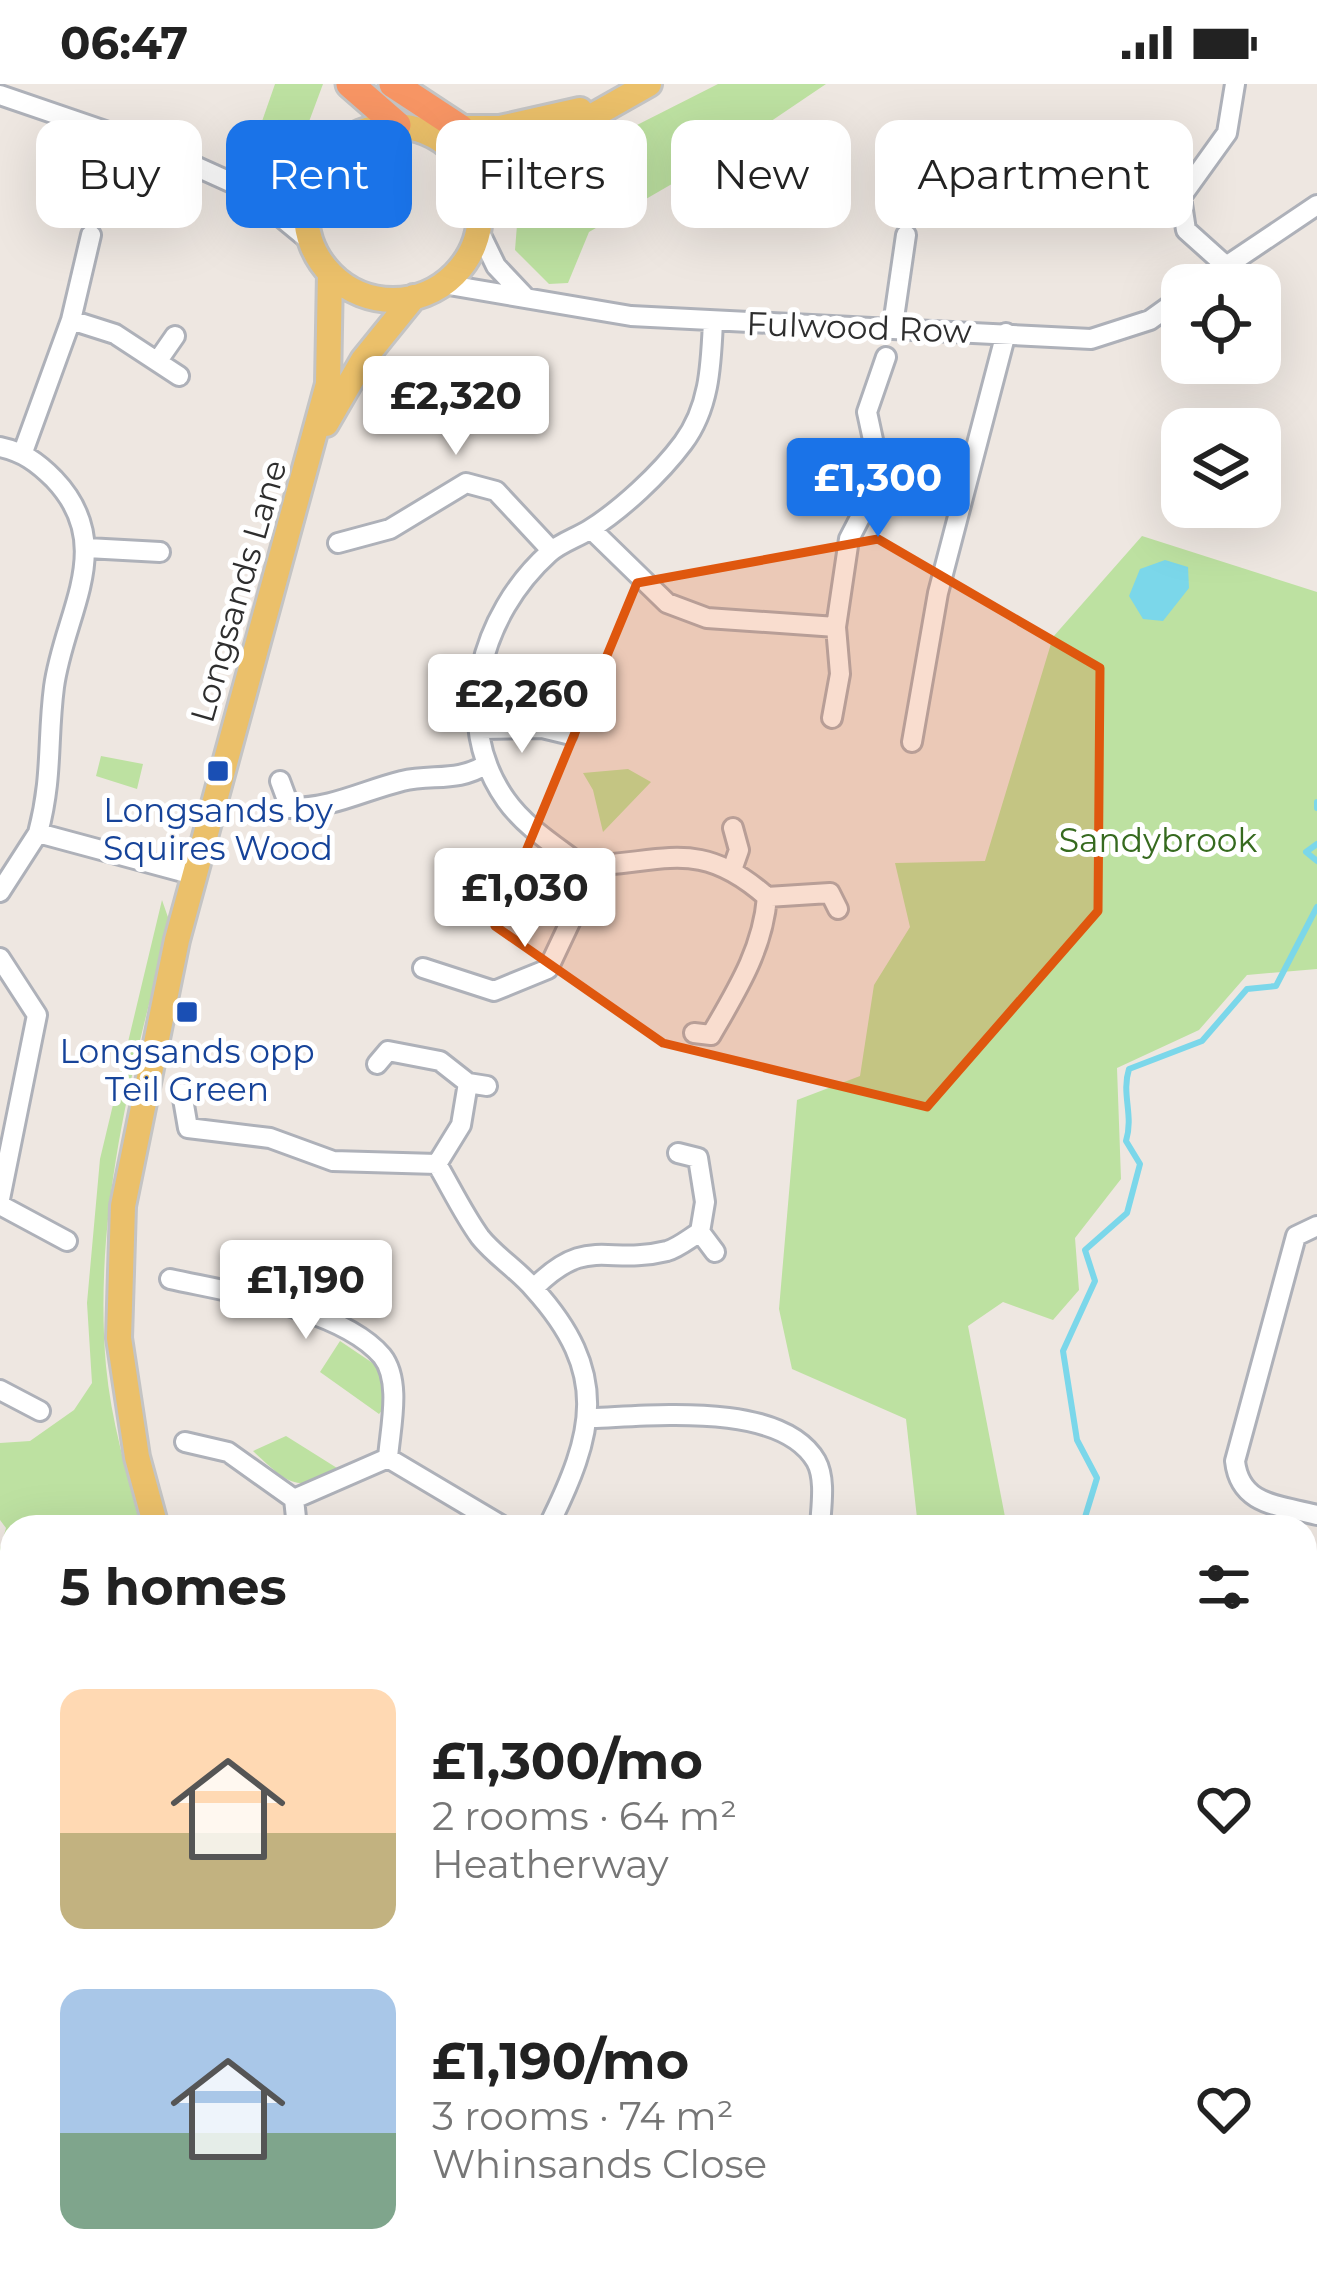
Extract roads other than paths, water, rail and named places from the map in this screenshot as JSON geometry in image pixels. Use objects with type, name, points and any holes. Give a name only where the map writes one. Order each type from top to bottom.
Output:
[{"type":"highway","points":[[350,84],[398,120]]},
{"type":"highway","points":[[393,84],[448,120]]},
{"type":"main road","points":[[583,120],[649,84]]},
{"type":"main road","points":[[541,120],[617,100]]},
{"type":"main road","points":[[308,228],[310,241],[330,273],[369,296],[414,297]]},
{"type":"main road","points":[[312,447],[363,360],[414,297],[442,284],[459,269],[475,228]]},
{"type":"main road","points":[[312,447],[332,361],[330,273]]},
{"type":"main road","name":"Longsands Lane","points":[[153,1515],[126,1402],[118,1270],[131,1152],[194,875],[312,447]]},
{"type":"street","points":[[1224,264],[1186,230],[1181,197],[1227,133],[1235,84]]},
{"type":"street","points":[[0,94],[155,148],[226,180]]},
{"type":"street","points":[[1227,264],[1317,205]]},
{"type":"street","points":[[294,228],[310,241]]},
{"type":"street","points":[[483,228],[496,266],[526,299]]},
{"type":"street","points":[[23,452],[71,320],[91,235]]},
{"type":"street","points":[[893,326],[906,235]]},
{"type":"street","name":"Fulwood Row","points":[[442,284],[631,316],[1091,339],[1150,320],[1161,312]]},
{"type":"street","points":[[71,320],[116,334],[179,376]]},
{"type":"street","points":[[713,321],[710,385],[685,442],[591,529],[551,550],[505,602],[481,659],[476,700],[485,765],[508,803],[582,866],[637,865],[686,854],[733,867],[767,897],[830,893],[838,909]]},
{"type":"street","points":[[912,742],[938,593],[1006,333]]},
{"type":"street","points":[[159,359],[175,336]]},
{"type":"street","points":[[832,718],[840,674],[836,627],[849,539],[881,477],[866,412],[886,357]]},
{"type":"street","points":[[0,447],[23,452],[66,492],[82,522],[87,548],[82,592],[55,680],[52,770],[38,833],[0,892]]},
{"type":"street","points":[[338,543],[390,529],[466,483],[496,490],[551,550]]},
{"type":"street","points":[[591,529],[667,603],[707,618],[836,627]]},
{"type":"street","points":[[87,548],[160,552]]},
{"type":"street","points":[[481,729],[542,728],[567,734]]},
{"type":"street","points":[[280,781],[290,808],[326,808],[398,782],[436,775],[464,779],[485,765]]},
{"type":"street","points":[[733,828],[739,850],[733,867]]},
{"type":"street","points":[[38,833],[194,875]]},
{"type":"street","points":[[423,968],[452,982],[494,991],[548,969],[573,916],[582,866]]},
{"type":"street","points":[[694,1033],[711,1035],[742,982],[764,933],[767,897]]},
{"type":"street","points":[[0,958],[37,1015],[0,1202],[67,1241]]},
{"type":"street","points":[[377,1064],[388,1052],[440,1061],[477,1085],[461,1125],[437,1164]]},
{"type":"street","points":[[182,1093],[188,1128],[270,1138],[333,1162],[437,1164]]},
{"type":"street","points":[[678,1153],[698,1158],[705,1202],[700,1232],[716,1252]]},
{"type":"street","points":[[437,1164],[481,1238],[534,1288],[566,1329],[585,1370],[592,1418],[571,1482],[554,1515]]},
{"type":"street","points":[[1317,1226],[1295,1236],[1235,1461],[1238,1484],[1250,1497],[1317,1515]]},
{"type":"street","points":[[534,1288],[572,1258],[668,1251],[700,1232]]},
{"type":"street","points":[[170,1279],[288,1305],[333,1324],[383,1357],[393,1389],[388,1458]]},
{"type":"street","points":[[0,1390],[40,1411]]},
{"type":"street","points":[[592,1418],[726,1417],[776,1429],[815,1458],[821,1474],[820,1515]]},
{"type":"street","points":[[185,1442],[228,1452],[294,1499],[296,1515]]},
{"type":"street","points":[[294,1499],[388,1458]]},
{"type":"street","points":[[388,1458],[484,1515]]},
{"type":"water","points":[[1165,560],[1188,567],[1189,588],[1163,621],[1143,619],[1129,596],[1140,569]]},
{"type":"waterway","points":[[1317,802],[1317,808]]},
{"type":"waterway","points":[[1317,844],[1306,852],[1317,861]]},
{"type":"waterway","points":[[1086,1515],[1097,1478],[1077,1440],[1063,1351],[1095,1281],[1085,1250],[1127,1213],[1140,1164],[1126,1141],[1129,1069],[1202,1041],[1247,989],[1276,986],[1317,907]]},
{"type":"place","name":"Longsands by Squires Wood","points":[[218,771]]},
{"type":"place","name":"Longsands opp Teil Green","points":[[187,1012]]},
{"type":"park label","name":"Sandybrook","points":[[1158,840]]}]
